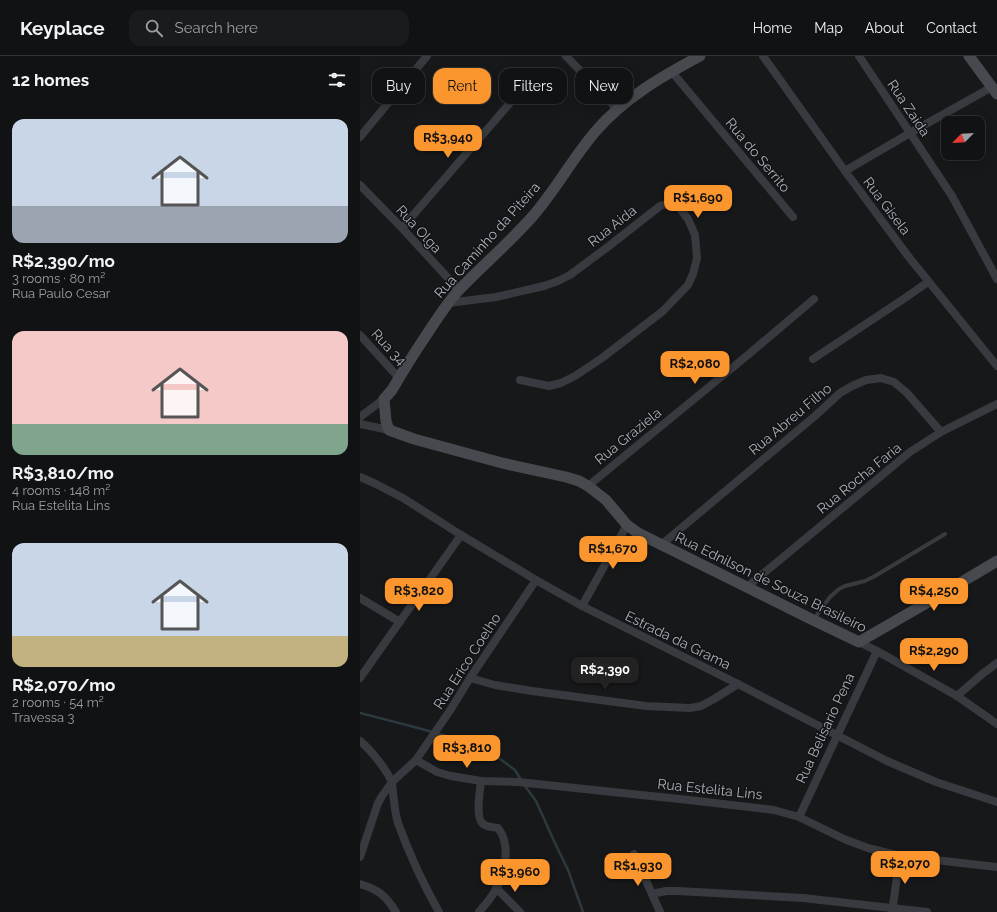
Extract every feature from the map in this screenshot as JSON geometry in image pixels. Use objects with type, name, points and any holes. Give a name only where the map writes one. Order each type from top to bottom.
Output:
[{"type":"street","points":[[360,137],[428,56]]},
{"type":"street","points":[[566,56],[616,109]]},
{"type":"street","name":"Rua Gisela","points":[[763,56],[844,171],[908,256],[997,366]]},
{"type":"street","name":"Rua Zaida","points":[[859,56],[952,196],[997,279]]},
{"type":"street","points":[[844,171],[910,133],[995,91],[969,56]]},
{"type":"street","name":"Rua Caminho da Piteira","points":[[360,417],[384,399],[392,390],[448,303],[459,290],[532,218],[594,133],[616,109],[647,86],[672,72],[692,58]]},
{"type":"street","name":"Rua do Serrito","points":[[672,72],[793,217]]},
{"type":"street","points":[[402,228],[509,104]]},
{"type":"street","name":"Rua Olga","points":[[360,185],[459,290]]},
{"type":"street","name":"Rua Aida","points":[[448,303],[496,297],[544,286],[558,281],[570,275],[660,206],[666,204],[679,208],[688,219],[695,235],[697,258],[688,285],[663,311],[602,358],[575,376],[561,383],[549,386],[520,380]]},
{"type":"street","points":[[813,359],[928,282]]},
{"type":"street","name":"Rua Graziela","points":[[588,486],[814,299]]},
{"type":"street","name":"Rua 34","points":[[360,335],[399,378]]},
{"type":"street","name":"Rua Abreu Filho","points":[[661,544],[809,421],[840,393],[866,380],[881,378],[894,382],[907,393],[940,432]]},
{"type":"street","points":[[384,399],[386,421],[389,430]]},
{"type":"street","name":"Rua Rocha Faria","points":[[747,587],[910,452],[940,432],[997,404]]},
{"type":"street","points":[[360,424],[389,430]]},
{"type":"street","name":"Rua Ednilson de Souza Brasileiro","points":[[389,430],[414,439],[502,464],[579,481],[606,500],[627,525],[638,533],[877,651],[957,696],[997,724]]},
{"type":"street","name":"Estrada da Grama","points":[[360,477],[403,498],[461,535],[582,606],[887,760],[936,782],[997,802]]},
{"type":"street","points":[[582,606],[627,525]]},
{"type":"street","points":[[360,678],[461,535]]},
{"type":"street","points":[[859,642],[997,561]]},
{"type":"street","name":"Rua Erico Coelho","points":[[360,857],[378,803],[382,796],[392,782],[416,760],[536,580]]},
{"type":"street","points":[[360,598],[400,622]]},
{"type":"street","name":"Rua Belisario Pena","points":[[799,817],[877,651]]},
{"type":"street","points":[[957,696],[997,663]]},
{"type":"street","points":[[470,678],[495,685],[532,691],[646,706],[690,708],[701,706],[738,684]]},
{"type":"street","points":[[360,741],[382,765],[392,782],[394,810],[398,822],[416,867],[438,912]]},
{"type":"street","name":"Rua Estelita Lins","points":[[416,760],[437,772],[481,781],[518,782],[774,810],[799,817],[844,839],[868,848],[900,856],[997,867]]},
{"type":"street","points":[[479,912],[496,888],[502,876],[506,854],[502,832],[498,828],[486,826],[479,819],[478,811],[481,781]]},
{"type":"street","points":[[634,854],[660,912]]},
{"type":"street","points":[[892,910],[900,856]]},
{"type":"street","points":[[360,884],[370,886],[382,894],[396,912]]},
{"type":"street","points":[[496,888],[520,912]]},
{"type":"street","points":[[652,894],[666,891],[678,891],[803,898],[892,910],[927,912]]},
{"type":"lane","points":[[813,620],[830,597],[845,586],[865,581],[875,576],[946,534]]},
{"type":"waterway","points":[[360,713],[457,739],[488,750],[515,770],[521,780]]},
{"type":"waterway","points":[[525,786],[536,801],[568,870],[583,912]]}]
